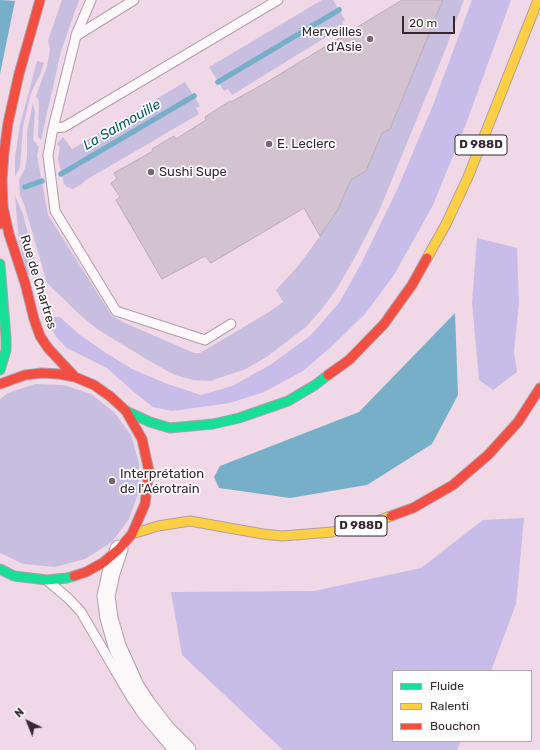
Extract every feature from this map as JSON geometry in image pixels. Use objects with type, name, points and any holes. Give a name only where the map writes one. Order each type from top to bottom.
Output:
[{"type":"main road","name":"Rue de Chartres","points":[[40,0],[19,74],[8,123],[2,180],[3,206],[9,234],[40,336],[51,352],[75,378]]},
{"type":"main road","name":"D 988D","points":[[126,411],[150,422],[170,428],[212,424],[239,418],[288,401],[315,385],[349,360],[384,324],[412,285],[446,224],[468,177],[538,0]]},
{"type":"main road","name":"Rue de Chartres","points":[[0,224],[3,206]]},
{"type":"main road","points":[[0,264],[6,338],[6,350],[0,370]]},
{"type":"main road","points":[[0,384],[26,375],[42,373],[59,374],[94,385],[111,396],[126,411],[142,440],[149,471],[145,504],[132,534],[119,550],[104,562],[86,572],[67,578],[47,580],[14,576],[0,577]]},
{"type":"main road","name":"D 988D","points":[[132,534],[158,526],[190,521],[282,536],[332,532],[372,523],[413,508],[453,485],[488,455],[518,422],[540,388]]},
{"type":"main road","points":[[0,569],[14,576]]},
{"type":"street","points":[[119,550],[111,573],[106,596],[109,618],[117,646],[135,686],[146,703],[166,729],[187,750]]},
{"type":"lane","points":[[91,0],[76,36],[53,128],[48,155],[55,211],[116,311],[205,340],[231,324]]},
{"type":"lane","points":[[76,36],[134,0]]},
{"type":"lane","points":[[53,128],[64,127],[278,0]]},
{"type":"lane","points":[[47,580],[69,599],[80,612],[143,715],[173,750]]},
{"type":"shaded area","points":[[62,0],[79,0],[61,51],[41,140],[38,137],[39,101],[36,96],[47,66],[50,49],[48,40]]},
{"type":"shaded area","points":[[322,0],[333,0],[345,20],[342,22],[344,26],[232,95],[228,89],[224,91],[209,67]]},
{"type":"shaded area","points":[[443,0],[464,0],[444,53],[379,211],[338,287],[321,310],[306,327],[268,356],[246,369],[210,381],[193,380],[175,375],[97,329],[80,315],[47,283],[20,195],[19,180],[25,168],[27,157],[27,131],[33,103],[35,112],[33,140],[39,147],[37,155],[48,215],[112,316],[194,353],[200,353],[283,302],[276,290],[298,266],[320,236],[338,209],[351,180],[366,171],[382,133],[390,129]]},
{"type":"shaded area","points":[[472,0],[511,0],[466,124],[433,205],[394,275],[365,314],[331,347],[303,371],[264,392],[230,403],[172,411],[153,407],[107,368],[67,348],[56,337],[48,321],[53,317],[60,317],[80,335],[132,369],[165,383],[201,395],[232,386],[270,365],[310,336],[339,303],[362,262],[397,190],[433,105]]},
{"type":"shaded area","points":[[37,61],[44,63],[31,93],[23,126],[20,167],[15,177],[15,157],[20,125]]},
{"type":"shaded area","points":[[185,82],[200,106],[196,108],[199,114],[73,189],[64,184],[58,159],[60,147],[57,144],[63,137],[72,149]]},
{"type":"shaded area","points":[[15,196],[23,214],[38,273],[38,279],[27,274],[19,241]]},
{"type":"shaded area","points":[[477,238],[517,248],[519,303],[514,351],[517,372],[493,390],[479,380],[472,303]]},
{"type":"shaded area","points":[[35,384],[64,385],[91,394],[114,412],[131,435],[139,463],[139,491],[129,519],[112,542],[85,559],[55,567],[23,564],[0,553],[0,399],[8,393]]},
{"type":"shaded area","points":[[524,518],[516,604],[491,670],[392,670],[392,742],[461,742],[457,750],[283,750],[182,655],[171,592],[314,591],[421,568],[483,520]]},
{"type":"water","points":[[0,0],[15,1],[0,74]]},
{"type":"water","points":[[455,313],[458,395],[432,444],[367,485],[290,498],[219,488],[214,477],[220,466],[359,412]]},
{"type":"building","name":"E. Leclerc","points":[[402,0],[443,0],[390,129],[382,133],[366,171],[351,180],[338,209],[320,236],[304,208],[211,263],[205,256],[162,279],[116,200],[120,197],[111,183],[117,179],[114,173],[153,151],[152,149],[174,136],[176,139],[206,120],[205,117],[230,101],[231,102],[267,82]]},
{"type":"waterway","name":"La Salmouille","points":[[218,82],[339,10]]},
{"type":"waterway","name":"La Salmouille","points":[[61,174],[194,96]]},
{"type":"waterway","name":"La Salmouille","points":[[25,187],[42,181]]},
{"type":"traffic: fast","points":[[0,264],[6,338],[6,350],[0,370]]},
{"type":"traffic: fast","points":[[126,411],[150,422],[170,428],[213,424],[239,418],[288,401],[315,385],[328,375]]},
{"type":"traffic: fast","points":[[0,569],[14,576],[47,580],[74,576]]},
{"type":"traffic: slow","points":[[427,258],[446,224],[468,177],[538,0]]},
{"type":"traffic: slow","points":[[132,534],[158,526],[190,521],[282,536],[332,532],[372,523],[391,516]]},
{"type":"traffic: jam","points":[[0,224],[3,206],[2,180],[4,153],[8,123],[19,74],[40,0]]},
{"type":"traffic: jam","points":[[3,207],[9,234],[40,336],[48,348],[75,377]]},
{"type":"traffic: jam","points":[[328,375],[349,360],[384,324],[412,285],[427,258]]},
{"type":"traffic: jam","points":[[0,384],[25,375],[42,373],[75,377],[94,385],[111,397],[126,411],[142,439],[149,471],[145,504],[132,534],[119,549],[104,562],[86,572],[74,576]]},
{"type":"traffic: jam","points":[[391,516],[413,508],[453,485],[488,455],[518,422],[540,388]]},
{"type":"place","name":"Merveilles d'Asie","points":[[370,39]]},
{"type":"place","name":"E. Leclerc","points":[[269,144]]},
{"type":"place","name":"Sushi Supe","points":[[151,172]]},
{"type":"place","name":"Interprétation de l'Aérotrain","points":[[112,481]]}]
